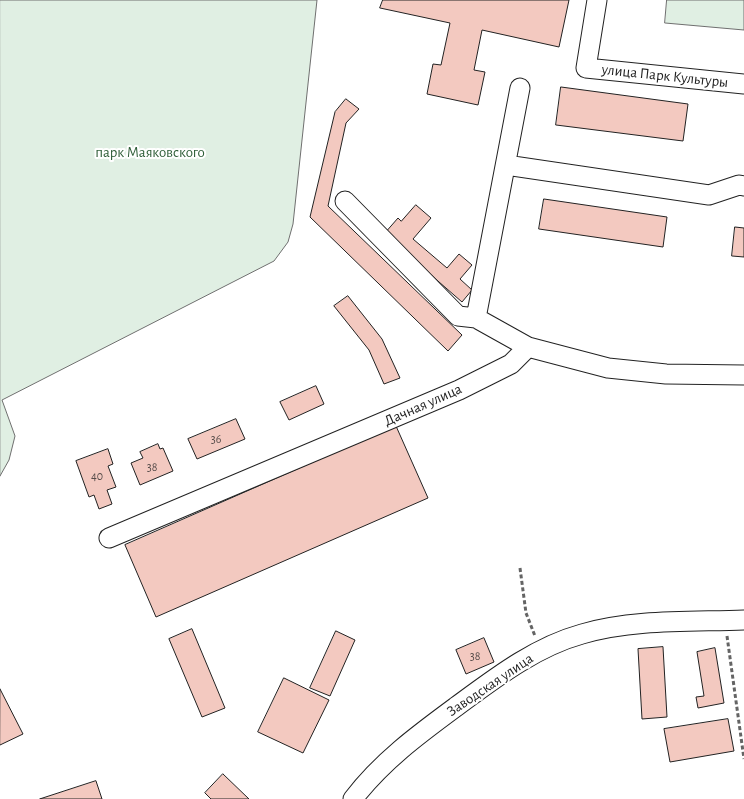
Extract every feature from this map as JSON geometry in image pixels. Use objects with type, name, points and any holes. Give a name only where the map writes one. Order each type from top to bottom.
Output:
[{"type":"street","name":"улица Парк Культуры","points":[[596,0],[586,68],[744,84]]},
{"type":"street","points":[[476,318],[520,88]]},
{"type":"street","points":[[506,166],[709,195],[739,185],[744,186]]},
{"type":"street","points":[[345,200],[458,316],[476,318],[528,347],[608,368],[666,374],[744,375]]},
{"type":"street","name":"Дачная улица","points":[[109,538],[460,390],[511,364],[528,347]]},
{"type":"street","name":"Заводская улица","points":[[353,799],[395,752],[515,665],[567,639],[596,631],[647,624],[744,620]]},
{"type":"path","points":[[520,568],[526,613],[543,650]]},
{"type":"path","points":[[725,620],[744,759]]},
{"type":"green space","name":"парк Маяковского","points":[[0,0],[317,0],[293,224],[288,242],[274,261],[2,400],[15,436],[9,460],[0,476]]},
{"type":"green space","points":[[667,0],[744,0],[744,30],[665,23]]},
{"type":"building","points":[[383,0],[569,0],[559,47],[482,30],[474,70],[485,72],[478,105],[427,94],[433,64],[441,65],[450,23],[380,8]]},
{"type":"building","points":[[561,87],[688,104],[683,141],[556,125]]},
{"type":"building","points":[[346,99],[359,109],[346,123],[328,206],[462,335],[448,351],[310,217],[335,112]]},
{"type":"building","points":[[544,199],[667,217],[663,247],[539,229]]},
{"type":"building","points":[[416,205],[431,218],[413,239],[447,268],[459,254],[472,265],[460,279],[472,290],[462,302],[384,234],[398,218],[401,221]]},
{"type":"building","points":[[735,227],[744,228],[744,257],[732,256]]},
{"type":"building","points":[[348,296],[382,339],[400,378],[384,384],[369,350],[334,306]]},
{"type":"building","points":[[316,386],[324,404],[289,420],[280,402]]},
{"type":"building","points":[[236,419],[245,439],[197,459],[188,439]]},
{"type":"building","points":[[396,426],[428,498],[156,617],[125,545]]},
{"type":"building","points":[[158,444],[160,449],[163,448],[173,471],[140,485],[131,463],[143,458],[140,452]]},
{"type":"building","points":[[108,449],[113,464],[108,466],[116,487],[107,490],[112,504],[99,509],[94,495],[89,497],[76,461]]},
{"type":"building","points":[[192,629],[225,708],[202,717],[169,639]]},
{"type":"building","points":[[336,631],[355,640],[330,696],[310,688]]},
{"type":"building","points":[[484,638],[494,662],[466,674],[456,650]]},
{"type":"building","points":[[663,647],[667,717],[642,719],[638,649]]},
{"type":"building","points":[[715,648],[724,703],[698,708],[696,697],[704,696],[697,652]]},
{"type":"building","points":[[284,678],[329,700],[303,753],[258,732]]},
{"type":"building","points":[[0,689],[23,734],[0,745]]},
{"type":"building","points":[[728,719],[734,751],[670,762],[664,729]]},
{"type":"building","points":[[223,774],[249,799],[211,799],[205,793]]},
{"type":"building","points":[[96,781],[102,799],[40,799]]}]
